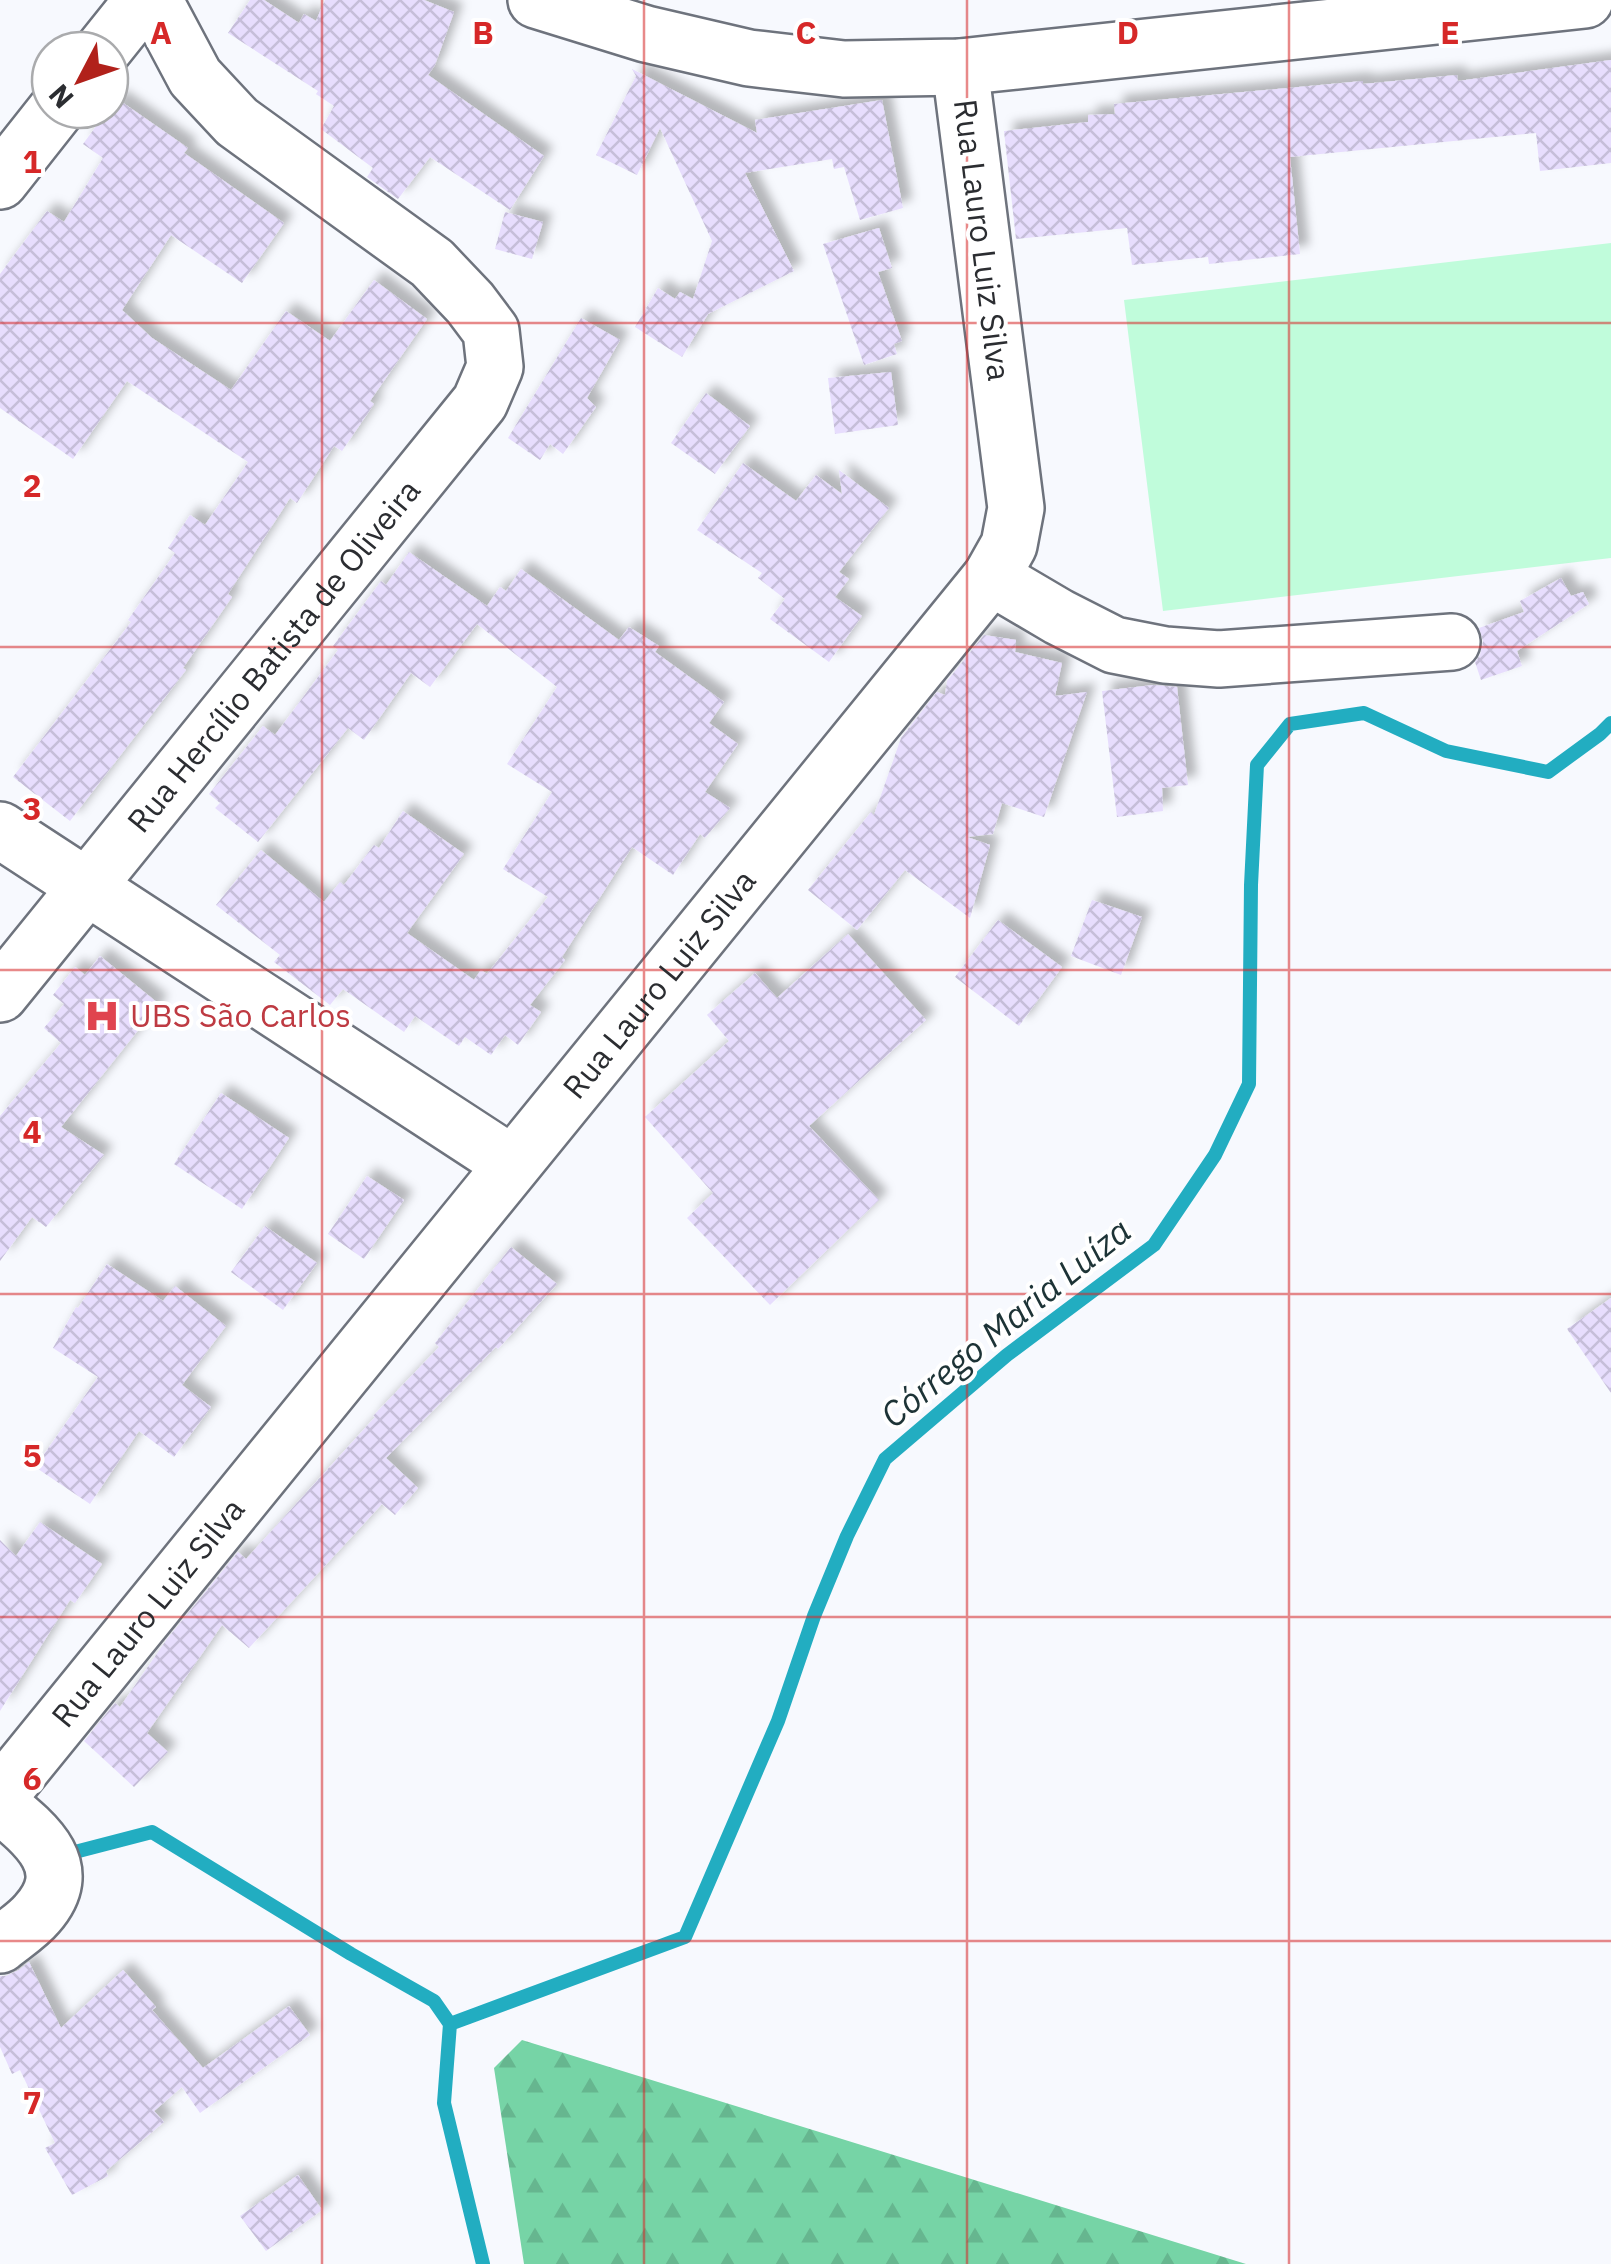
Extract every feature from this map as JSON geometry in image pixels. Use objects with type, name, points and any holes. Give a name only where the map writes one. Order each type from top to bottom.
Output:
[{"type":"street","points":[[119,30],[143,0]]},
{"type":"street","name":"Rua Hercílio Batista de Oliveira","points":[[0,994],[480,402],[496,367],[491,331],[470,303],[432,263],[237,122],[195,77],[154,0]]},
{"type":"street","points":[[536,0],[646,34],[748,58],[844,69],[960,67],[1584,0]]},
{"type":"street","name":"Rua Lauro Luiz Silva","points":[[0,1795],[991,577],[1009,545],[1016,508],[960,67]]},
{"type":"street","points":[[0,181],[40,130]]},
{"type":"street","points":[[991,577],[1114,645],[1165,654],[1219,659],[1452,642]]},
{"type":"street","points":[[0,830],[512,1164]]},
{"type":"street","points":[[0,1806],[28,1828],[48,1855],[56,1876],[51,1896],[35,1916],[0,1945]]},
{"type":"green space","points":[[1611,243],[1611,558],[1163,611],[1124,300]]},
{"type":"green space","points":[[522,2040],[1246,2264],[524,2264],[494,2068]]},
{"type":"building","points":[[250,0],[264,0],[299,23],[304,14],[316,21],[325,0],[424,0],[454,12],[428,75],[544,156],[510,210],[430,157],[398,199],[367,177],[373,168],[321,129],[334,106],[316,94],[318,91],[228,33]]},
{"type":"building","points":[[1611,60],[1611,163],[1540,171],[1536,133],[1290,157],[1300,254],[1209,264],[1208,257],[1132,265],[1127,228],[1016,239],[1004,131],[1088,122],[1088,115],[1115,114],[1114,104],[1363,81],[1457,75],[1458,81]]},
{"type":"building","points":[[632,69],[757,133],[755,120],[882,100],[903,208],[860,220],[844,167],[834,169],[832,159],[745,173],[794,271],[708,314],[682,357],[635,327],[658,288],[675,299],[680,292],[693,299],[712,241],[660,128],[637,175],[596,155],[636,76]]},
{"type":"building","points":[[130,108],[188,148],[184,153],[284,223],[242,283],[171,235],[122,310],[152,338],[231,390],[286,311],[330,341],[374,280],[427,319],[370,401],[374,404],[342,451],[334,446],[297,503],[290,498],[228,594],[232,597],[183,668],[186,670],[70,821],[13,777],[131,622],[128,620],[175,553],[168,548],[190,515],[205,525],[248,462],[127,381],[73,459],[0,408],[0,274],[47,211],[64,222],[103,158],[83,144],[93,130],[130,130]]},
{"type":"building","points":[[505,212],[543,222],[532,259],[495,249]]},
{"type":"building","points":[[879,228],[892,268],[878,272],[902,341],[894,344],[897,354],[864,365],[823,244]]},
{"type":"building","points":[[581,318],[620,340],[587,398],[596,407],[563,454],[550,444],[540,460],[508,438]]},
{"type":"building","points":[[891,372],[898,425],[835,434],[828,378]]},
{"type":"building","points":[[706,393],[750,426],[715,474],[671,443]]},
{"type":"building","points":[[743,463],[796,501],[816,475],[842,494],[839,470],[889,508],[839,572],[849,579],[835,597],[862,616],[829,662],[770,619],[785,599],[758,578],[762,573],[697,530]]},
{"type":"building","points":[[409,552],[487,606],[500,587],[506,591],[521,569],[619,640],[629,627],[659,646],[655,652],[724,702],[709,723],[738,744],[705,792],[730,808],[705,838],[700,834],[673,875],[632,847],[562,957],[565,960],[530,1005],[541,1012],[518,1045],[505,1035],[491,1055],[465,1037],[459,1046],[415,1016],[404,1032],[343,989],[330,1005],[274,962],[280,955],[216,905],[261,850],[324,902],[340,882],[344,885],[374,845],[379,848],[403,811],[464,854],[407,933],[474,980],[481,970],[487,974],[548,897],[503,869],[552,792],[507,764],[557,687],[477,624],[430,687],[411,673],[364,740],[348,728],[258,842],[215,808],[220,803],[209,794],[263,726],[275,735],[338,650],[333,646],[381,581],[386,585]]},
{"type":"building","points":[[1561,578],[1571,596],[1583,592],[1589,604],[1517,651],[1522,666],[1481,680],[1475,662],[1483,641],[1479,628],[1524,612],[1520,601]]},
{"type":"building","points":[[984,635],[1016,640],[1015,652],[1062,663],[1055,696],[1087,692],[1044,817],[1002,803],[993,834],[967,837],[990,845],[970,918],[905,870],[857,930],[808,890],[871,812],[874,815],[901,738],[937,692],[945,695],[947,681]]},
{"type":"building","points":[[1153,685],[1177,687],[1188,785],[1162,788],[1163,811],[1117,817],[1102,691]]},
{"type":"building","points":[[1092,900],[1142,917],[1121,975],[1071,956]]},
{"type":"building","points":[[998,920],[1062,967],[1019,1026],[955,977]]},
{"type":"building","points":[[848,934],[926,1020],[809,1126],[879,1200],[770,1305],[687,1218],[713,1193],[645,1117],[729,1041],[707,1015],[755,973],[777,998]]},
{"type":"building","points":[[100,956],[159,1004],[61,1127],[104,1155],[46,1227],[32,1217],[0,1261],[0,1116],[61,1043],[44,1028],[64,1004],[53,995],[75,967],[85,975]]},
{"type":"building","points":[[221,1093],[289,1138],[242,1209],[174,1164]]},
{"type":"building","points":[[367,1176],[404,1200],[364,1259],[328,1234]]},
{"type":"building","points":[[265,1226],[317,1263],[283,1310],[231,1272]]},
{"type":"building","points":[[511,1247],[557,1284],[498,1349],[386,1458],[418,1488],[395,1515],[382,1504],[249,1648],[222,1625],[147,1733],[168,1752],[134,1787],[84,1741],[115,1703],[120,1707],[167,1639],[238,1552],[246,1559],[439,1347],[435,1343]]},
{"type":"building","points":[[107,1264],[163,1301],[175,1286],[226,1326],[182,1385],[211,1407],[174,1457],[139,1431],[90,1504],[35,1467],[98,1377],[53,1348]]},
{"type":"building","points":[[1611,1298],[1611,1393],[1567,1329]]},
{"type":"building","points":[[40,1522],[102,1564],[75,1603],[70,1600],[0,1711],[0,1540],[16,1556]]},
{"type":"building","points":[[29,1962],[61,2028],[123,1970],[203,2068],[289,2006],[310,2035],[200,2113],[182,2087],[154,2111],[164,2122],[106,2171],[108,2176],[72,2195],[45,2148],[55,2143],[20,2070],[12,2074],[0,2047],[0,1976]]},
{"type":"building","points":[[298,2175],[322,2210],[266,2251],[240,2216]]},
{"type":"waterway","name":"Córrego Maria Luíza","points":[[483,2264],[444,2103],[450,2024],[685,1937],[778,1721],[847,1536],[885,1459],[1007,1355],[1154,1245],[1215,1155],[1249,1084],[1257,765],[1290,724],[1364,713],[1446,751],[1548,772],[1611,723]]},
{"type":"waterway","points":[[71,1853],[152,1832],[434,2001],[450,2024]]},
{"type":"place","name":"UBS São Carlos","points":[[102,1016]]}]
